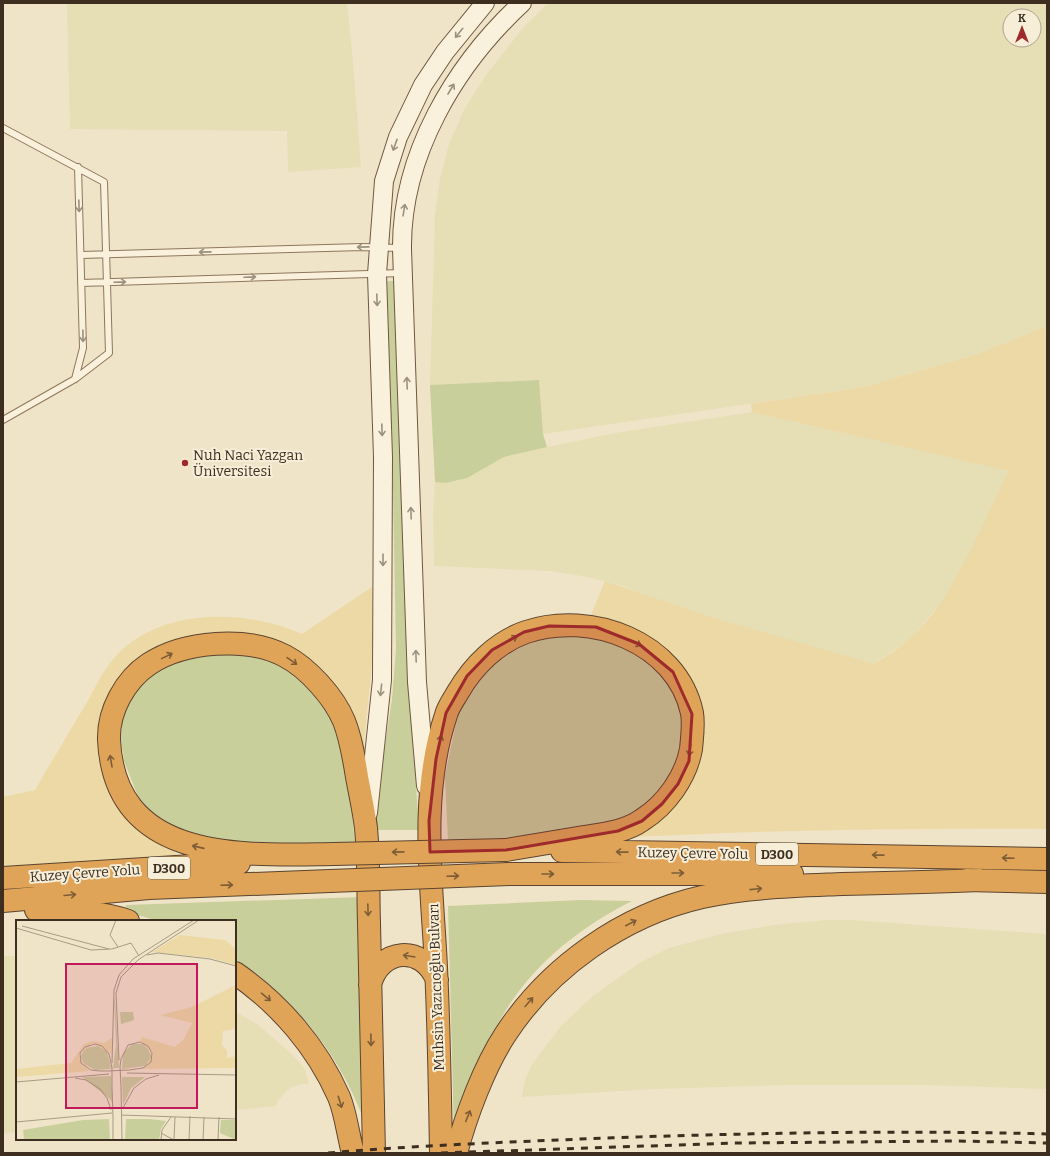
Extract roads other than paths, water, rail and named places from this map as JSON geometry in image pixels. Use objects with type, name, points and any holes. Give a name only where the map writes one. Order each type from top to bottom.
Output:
[{"type":"highway","name":"Muhsin Yazıcıoğlu Bulvarı","points":[[441,1153],[437,980],[429,821],[436,759],[446,713],[467,676],[492,650],[524,632],[549,626],[572,625],[596,627],[618,634],[640,644],[658,657],[673,672],[684,692],[692,714],[693,736],[689,761],[678,784],[662,804],[642,821],[618,831],[506,850]]},
{"type":"highway","points":[[334,854],[231,853],[194,847],[161,833],[140,817],[120,789],[110,762],[109,735],[113,709],[126,685],[148,665],[172,653],[200,646],[229,644],[258,647],[284,655],[308,672],[326,692],[344,719],[353,749],[366,829],[374,1153]]},
{"type":"highway","name":"D300","points":[[334,854],[506,850]]},
{"type":"highway","name":"Kuzey Çevre Yolu","points":[[506,850],[1047,859]]},
{"type":"highway","name":"Kuzey Çevre Yolu","points":[[3,878],[246,863],[334,854]]},
{"type":"highway","name":"Kuzey Çevre Yolu","points":[[3,901],[149,888],[509,874],[766,873],[1047,882]]},
{"type":"highway","points":[[456,1153],[461,1133],[488,1065],[504,1036],[540,989],[562,969],[592,947],[624,927],[666,908],[701,898],[739,891],[778,886],[980,880]]},
{"type":"highway","points":[[3,910],[69,911],[115,917],[125,920]]},
{"type":"highway","points":[[370,985],[379,965],[391,957],[405,955],[419,958],[425,962],[434,973],[437,980]]},
{"type":"highway","points":[[236,974],[272,1002],[311,1047],[327,1072],[340,1099],[353,1153]]},
{"type":"street","points":[[366,829],[382,680],[383,457],[377,274],[384,181],[398,137],[434,67],[456,36],[484,3]]},
{"type":"street","points":[[429,821],[417,682],[402,248],[403,216],[409,186],[417,158],[435,119],[454,84],[477,51],[522,3]]},
{"type":"lane","points":[[3,128],[104,182],[108,353],[75,379],[3,420]]},
{"type":"lane","points":[[75,379],[83,348],[78,168]]},
{"type":"lane","points":[[81,255],[378,247],[402,248]]},
{"type":"lane","points":[[81,283],[403,273]]},
{"type":"railway","points":[[328,1153],[467,1144],[716,1135],[882,1132],[1047,1134]]},
{"type":"railway","points":[[441,1153],[736,1143],[958,1141],[1047,1143]]},
{"type":"place","name":"Nuh Naci Yazgan Üniversitesi","points":[[185,463]]}]
